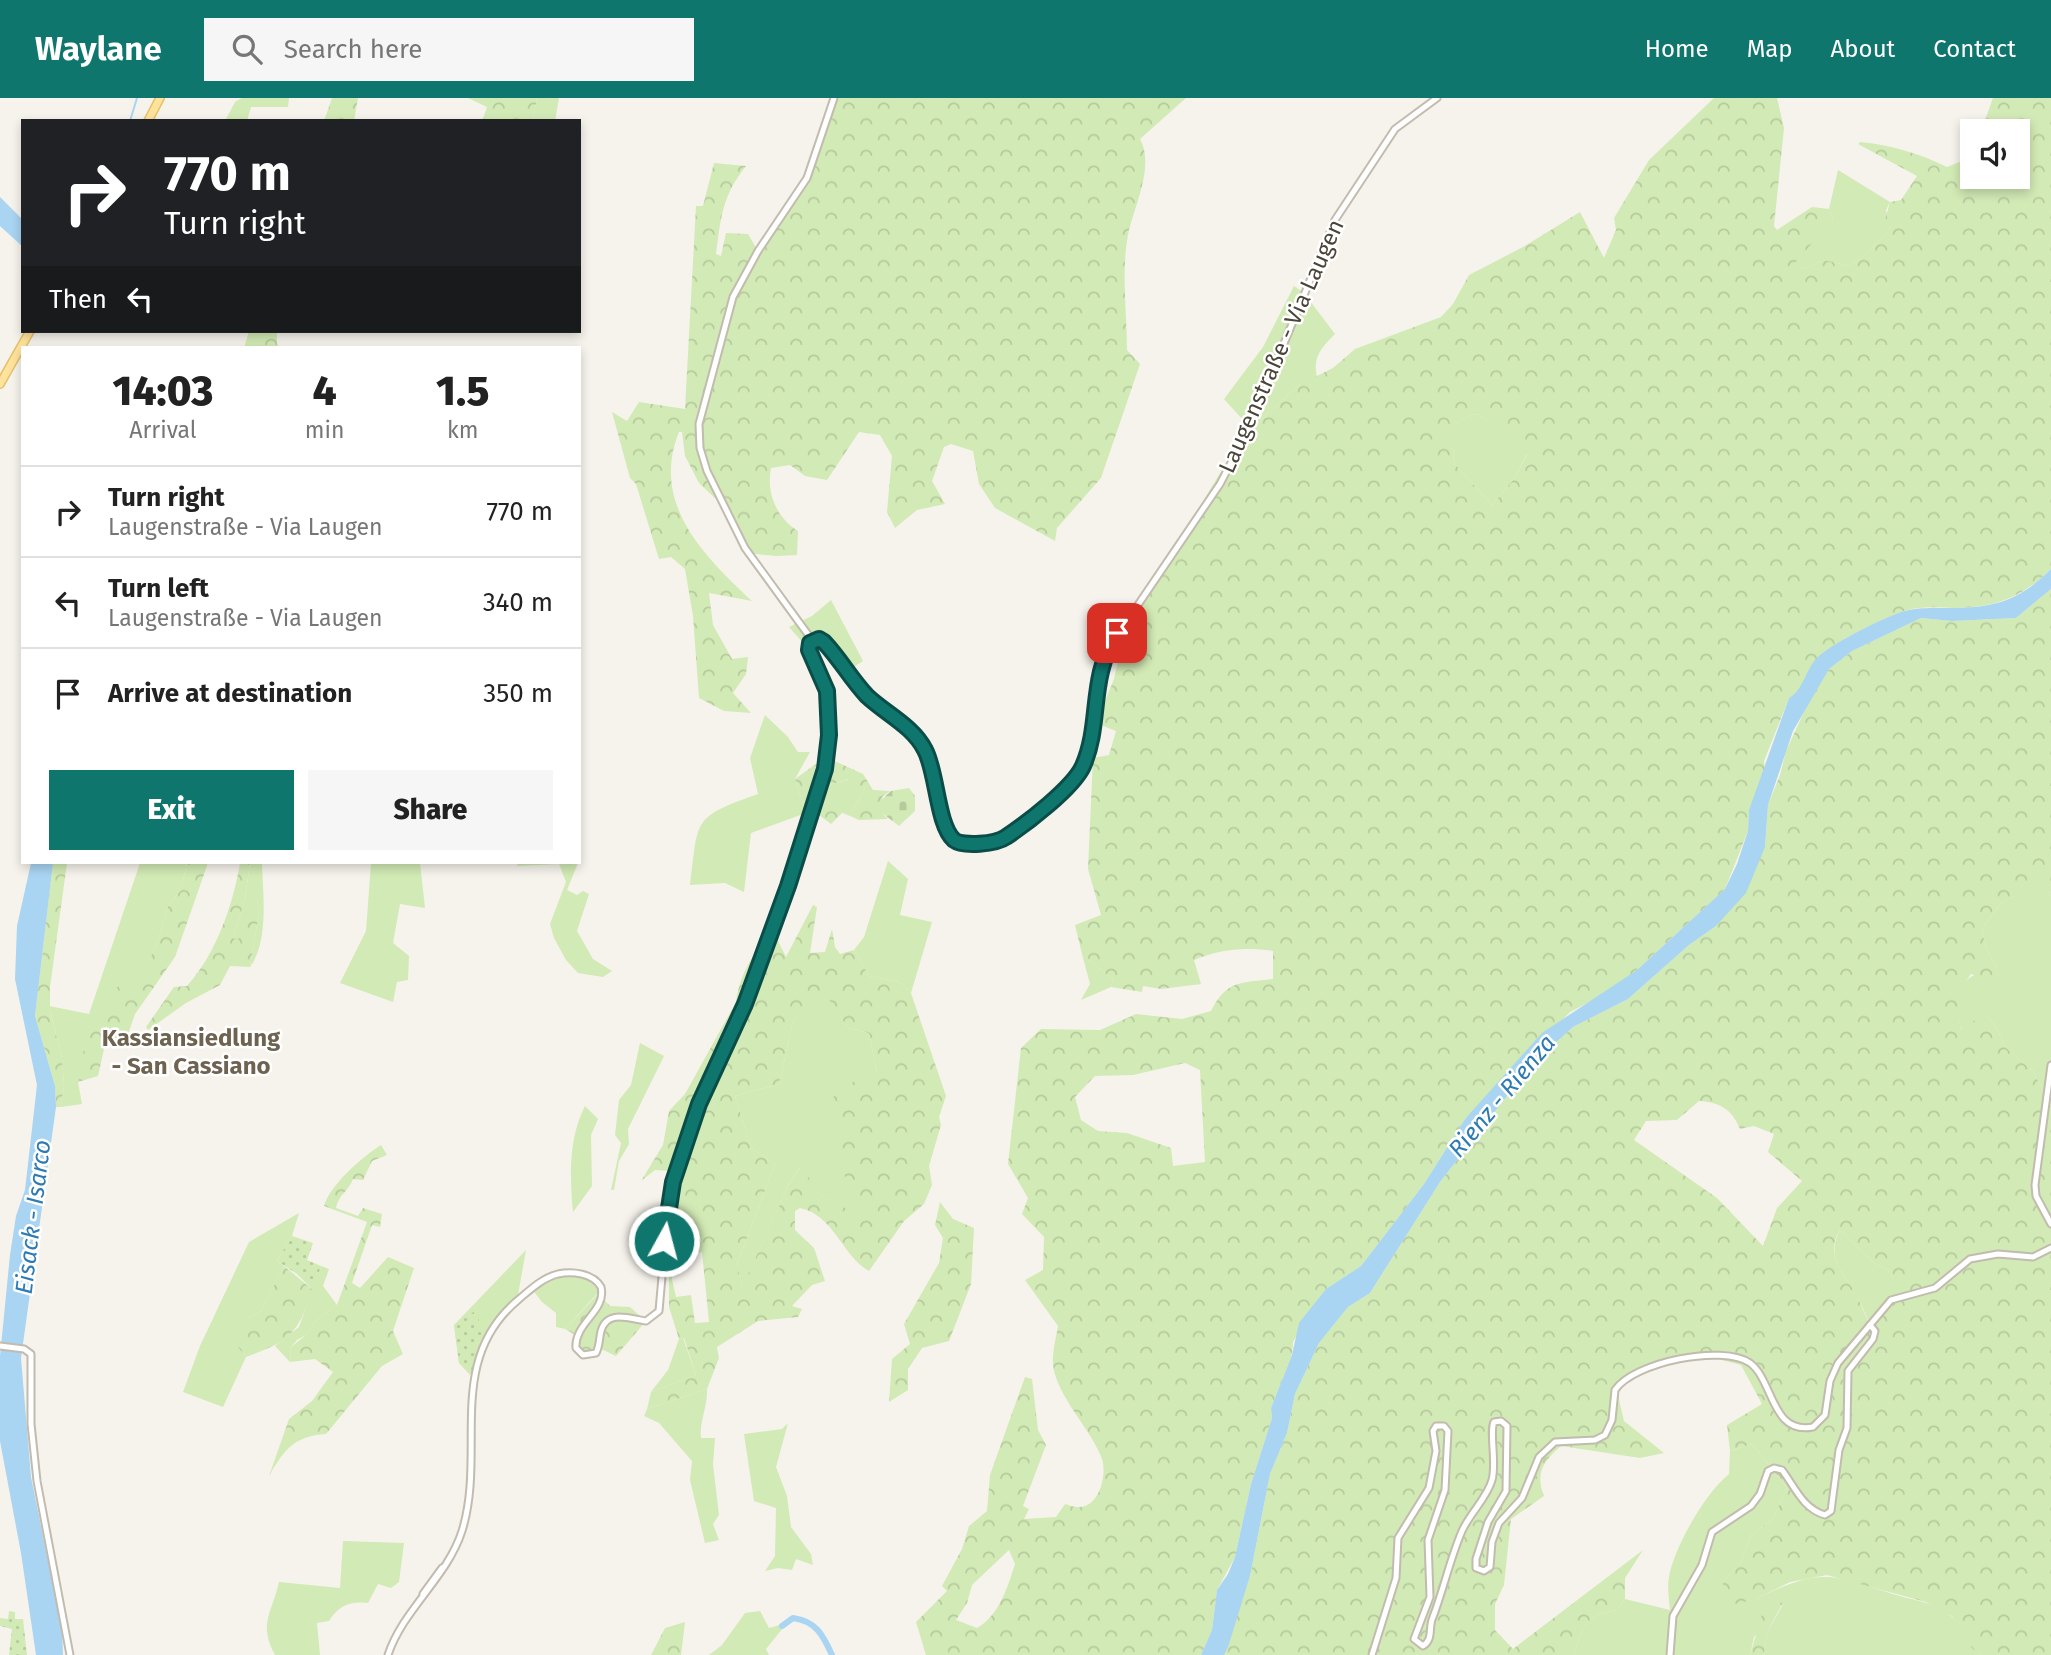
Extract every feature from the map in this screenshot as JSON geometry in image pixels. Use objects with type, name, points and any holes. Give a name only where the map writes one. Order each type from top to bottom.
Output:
[{"type":"main road","points":[[149,119],[160,98]]},
{"type":"main road","points":[[0,384],[21,347]]},
{"type":"street","points":[[388,1655],[395,1637],[444,1566],[459,1538],[466,1516],[476,1361],[494,1324],[545,1279],[563,1273],[593,1277],[601,1287],[601,1300],[580,1329],[576,1343],[579,1352],[592,1355],[599,1348],[602,1329],[609,1319],[616,1316],[646,1321],[659,1311],[664,1249],[676,1173],[699,1104],[745,1004],[799,853],[825,769],[829,735],[828,698],[822,676],[809,650],[813,640],[745,548],[706,471],[700,448],[699,424],[733,297],[758,251],[807,177],[834,98]]},
{"type":"street","name":"Laugenstraße - Via Laugen","points":[[813,640],[824,642],[866,694],[920,741],[931,763],[947,829],[957,842],[1002,839],[1069,786],[1082,768],[1087,754],[1096,685],[1106,652],[1191,530],[1226,473],[1249,428],[1335,220],[1395,129],[1437,98]]},
{"type":"street","points":[[2051,1065],[2035,1185],[2036,1196],[2051,1224]]},
{"type":"street","points":[[1373,1655],[1396,1578],[1398,1538],[1429,1488],[1436,1451],[1433,1431],[1436,1426],[1444,1426],[1448,1432],[1444,1456],[1446,1482],[1428,1540],[1430,1597],[1414,1639],[1423,1646],[1430,1639],[1431,1622],[1441,1598],[1450,1559],[1470,1514],[1492,1481],[1495,1452],[1491,1428],[1494,1422],[1501,1421],[1507,1426],[1508,1482],[1503,1498],[1488,1522],[1476,1559],[1476,1568],[1484,1571],[1490,1567],[1492,1542],[1499,1523],[1522,1498],[1539,1457],[1555,1442],[1595,1440],[1605,1435],[1612,1420],[1615,1390],[1633,1374],[1654,1364],[1715,1356],[1739,1358],[1762,1375],[1779,1414],[1795,1425],[1807,1428],[1822,1420],[1833,1373],[1845,1353],[1891,1300],[1935,1288],[1970,1259],[1997,1254],[2033,1257],[2051,1248]]},
{"type":"street","points":[[1670,1655],[1673,1616],[1702,1565],[1712,1532],[1751,1506],[1760,1494],[1768,1471],[1774,1468],[1782,1470],[1794,1490],[1812,1509],[1825,1516],[1831,1511],[1839,1450],[1847,1428],[1848,1371],[1874,1337],[1875,1331],[1870,1325]]},
{"type":"street","points":[[0,1346],[24,1349],[31,1354],[32,1424],[37,1481],[70,1655]]},
{"type":"green space","points":[[242,98],[289,98],[288,107],[251,107],[248,119],[226,119],[235,102]]},
{"type":"green space","points":[[332,98],[358,98],[354,119],[325,119]]},
{"type":"green space","points":[[468,98],[537,98],[533,119],[483,119],[487,107]]},
{"type":"green space","points":[[537,98],[559,98],[555,119],[533,119]]},
{"type":"green space","points":[[838,98],[1186,98],[1140,139],[1144,150],[1144,174],[1128,235],[1125,277],[1127,350],[1140,364],[1101,478],[1057,528],[1055,541],[995,508],[979,484],[973,451],[951,444],[944,447],[932,481],[945,504],[917,510],[895,528],[887,512],[892,456],[880,435],[859,432],[827,480],[805,476],[790,465],[771,468],[770,487],[775,504],[784,519],[798,531],[797,555],[745,553],[718,501],[699,483],[685,456],[682,432],[679,432],[672,458],[672,483],[677,506],[701,547],[752,601],[709,593],[713,625],[732,659],[748,657],[746,674],[733,693],[751,713],[724,711],[699,698],[693,616],[685,569],[671,557],[659,559],[636,484],[630,478],[612,412],[627,421],[639,402],[685,409],[696,206],[703,206],[714,163],[746,166],[727,197],[716,254],[721,256],[726,233],[748,234],[758,251],[811,169]]},
{"type":"green space","points":[[1714,98],[1777,98],[1784,128],[1774,226],[1777,230],[1812,207],[1829,209],[1833,219],[1795,263],[1802,269],[1825,260],[1849,266],[1867,254],[1890,228],[1885,220],[1890,202],[1901,200],[1917,176],[1858,144],[1860,142],[1904,150],[1947,167],[1960,162],[1960,189],[2030,189],[2030,119],[1985,119],[1993,98],[2051,98],[2051,569],[2030,587],[2007,599],[1983,606],[1907,610],[1839,642],[1828,652],[1789,698],[1764,761],[1765,771],[1749,810],[1748,831],[1725,889],[1637,970],[1601,996],[1570,1012],[1465,1119],[1424,1184],[1361,1266],[1326,1289],[1293,1342],[1292,1355],[1271,1408],[1272,1418],[1251,1484],[1235,1557],[1217,1590],[1212,1630],[1201,1655],[926,1655],[916,1622],[947,1591],[942,1586],[962,1549],[969,1526],[987,1511],[990,1475],[1025,1377],[1032,1379],[1038,1430],[1046,1445],[1023,1506],[1029,1509],[1024,1519],[1056,1517],[1065,1504],[1077,1507],[1087,1505],[1097,1495],[1103,1481],[1102,1459],[1097,1448],[1055,1376],[1053,1355],[1058,1326],[1025,1280],[1043,1270],[1044,1237],[1022,1214],[1028,1198],[1008,1164],[1021,1048],[1041,1029],[1100,1030],[1136,1014],[1182,1019],[1211,1011],[1229,988],[1252,981],[1273,979],[1273,951],[1233,950],[1194,960],[1201,984],[1161,989],[1143,986],[1142,992],[1111,987],[1113,980],[1082,954],[1075,925],[1101,915],[1088,869],[1093,758],[1109,755],[1116,731],[1096,723],[1114,679],[1125,630],[1242,437],[1299,385],[1333,368],[1355,349],[1441,317],[1453,304],[1469,275],[1523,247],[1580,212],[1604,258],[1616,230],[1614,218],[1649,160]],"holes":[[[1479,414],[1527,455],[1514,479],[1492,505],[1454,463],[1453,449],[1444,438],[1458,422]],[[1185,1063],[1200,1070],[1205,1162],[1173,1166],[1171,1148],[1127,1133],[1098,1131],[1081,1120],[1075,1097],[1095,1076],[1133,1075]],[[1009,1550],[1015,1564],[1006,1591],[991,1616],[977,1628],[956,1620],[967,1603],[972,1585]]]},
{"type":"green space","points":[[1838,170],[1890,202],[1886,210],[1890,228],[1867,254],[1849,266],[1825,260],[1802,269],[1794,263],[1833,219],[1829,209]]},
{"type":"green space","points":[[1294,286],[1304,293],[1335,334],[1317,358],[1317,377],[1299,385],[1242,437],[1236,429],[1243,420],[1224,399],[1263,347]]},
{"type":"green space","points":[[248,333],[277,333],[278,346],[245,346]]},
{"type":"green space","points":[[1479,414],[1527,454],[1514,479],[1492,505],[1454,463],[1453,449],[1443,438],[1458,422]]},
{"type":"green space","points":[[2051,589],[2051,896],[2038,885],[2002,902],[1982,929],[1986,948],[1997,968],[1992,981],[1971,974],[1960,993],[1958,1014],[1961,1029],[1985,1014],[1997,1028],[2005,1047],[2033,1071],[2051,1106],[2051,1655],[1980,1655],[1972,1648],[1952,1616],[1926,1602],[1827,1575],[1790,1582],[1756,1599],[1722,1607],[1723,1582],[1741,1562],[1751,1535],[1772,1520],[1787,1488],[1752,1444],[1730,1451],[1727,1425],[1762,1404],[1741,1365],[1706,1356],[1650,1365],[1617,1391],[1624,1421],[1664,1453],[1640,1458],[1561,1446],[1542,1468],[1540,1481],[1544,1496],[1511,1519],[1504,1585],[1495,1604],[1495,1630],[1513,1649],[1643,1550],[1625,1578],[1625,1599],[1617,1610],[1598,1615],[1587,1624],[1574,1655],[1224,1655],[1250,1576],[1270,1474],[1287,1433],[1295,1394],[1319,1343],[1348,1307],[1370,1293],[1440,1182],[1531,1065],[1573,1027],[1628,999],[1689,945],[1716,926],[1765,847],[1768,805],[1786,751],[1809,701],[1829,669],[1852,651],[1921,618],[1952,621],[2016,618]],"holes":[[[1699,1101],[1724,1108],[1733,1116],[1740,1129],[1754,1126],[1774,1134],[1768,1152],[1802,1181],[1777,1208],[1763,1246],[1717,1198],[1634,1140],[1646,1121],[1677,1120]],[[1840,1230],[1875,1264],[1890,1271],[1900,1295],[1883,1307],[1870,1325],[1835,1256],[1834,1248]]]},
{"type":"green space","points":[[831,600],[863,661],[846,672],[823,642],[805,645],[789,627],[812,616]]},
{"type":"green space","points":[[765,715],[788,737],[798,752],[810,752],[795,779],[806,813],[751,833],[744,892],[725,883],[690,885],[695,846],[702,823],[720,809],[758,794],[750,758]]},
{"type":"green space","points":[[826,757],[863,774],[873,790],[890,791],[882,797],[882,813],[888,819],[859,820],[850,816],[865,788],[848,779],[830,785],[821,804],[843,812],[831,824],[815,812],[806,813],[795,779]]},
{"type":"green space","points":[[849,779],[865,788],[850,816],[820,804],[830,785]]},
{"type":"green space","points":[[909,788],[915,796],[915,811],[899,826],[882,813],[880,801],[891,791]]},
{"type":"green space","points":[[888,861],[908,879],[900,915],[932,922],[911,993],[899,982],[869,976],[854,950],[864,937]]},
{"type":"green space","points":[[53,864],[67,864],[50,987],[50,1011],[62,1058],[64,1086],[61,1107],[56,1107],[55,1086],[35,1016]]},
{"type":"green space","points":[[140,864],[187,864],[181,890],[168,906],[158,941],[140,981],[103,1024],[78,1082],[82,1104],[61,1107],[64,1086],[62,1058],[49,1006],[89,1014]]},
{"type":"green space","points":[[187,864],[208,864],[175,957],[135,1014],[127,1037],[106,1040],[98,1076],[78,1082],[88,1039],[113,1009],[107,1000],[114,987],[123,987],[129,974],[140,980],[158,941],[168,906],[181,890]]},
{"type":"green space","points":[[240,864],[250,864],[245,899],[233,938],[238,940],[256,892],[259,912],[250,967],[230,966],[220,985],[186,1003],[148,1030],[146,1027],[174,987],[187,986],[207,959],[222,928]]},
{"type":"green space","points":[[250,864],[262,864],[262,931],[256,956],[250,967],[259,912],[256,894],[238,941],[233,938],[245,899]]},
{"type":"green space","points":[[371,864],[420,864],[425,908],[400,904],[393,943],[409,956],[408,980],[397,982],[393,1002],[340,983],[366,931]]},
{"type":"green space","points":[[518,864],[559,864],[517,866]]},
{"type":"green space","points":[[559,864],[578,864],[567,890],[577,895],[583,891],[589,894],[577,931],[593,959],[612,971],[603,977],[578,973],[566,960],[554,938],[550,924],[566,882]]},
{"type":"green space","points":[[2038,884],[2051,896],[2051,1106],[2033,1071],[2005,1047],[1997,1028],[1986,1015],[1961,1029],[1957,1004],[1961,987],[1966,981],[1974,975],[1997,968],[1986,948],[1982,929],[2002,902]]},
{"type":"green space","points":[[813,905],[817,907],[810,953],[825,952],[832,929],[835,947],[840,954],[854,950],[869,976],[899,982],[911,993],[946,1096],[929,1166],[932,1185],[924,1204],[904,1221],[869,1271],[852,1256],[821,1219],[800,1208],[795,1211],[795,1230],[814,1248],[825,1281],[812,1285],[792,1306],[802,1309],[798,1317],[758,1321],[717,1347],[719,1358],[707,1389],[647,1409],[651,1392],[696,1375],[684,1338],[679,1339],[669,1307],[669,1266],[676,1297],[691,1295],[695,1323],[709,1322],[702,1252],[673,1257],[653,1267],[670,1171],[655,1170],[641,1181],[663,1145],[669,1111],[685,1094],[736,1002],[740,983],[754,955],[775,935],[786,957]],"holes":[[[826,995],[848,1028],[869,1033],[877,1073],[861,1076],[824,1104],[847,1135],[838,1139],[847,1188],[869,1220],[821,1196],[801,1166],[789,1184],[742,1288],[737,1264],[775,1164],[751,1148],[735,1096],[779,1084],[793,1021]]]},
{"type":"green space","points":[[1082,954],[1113,980],[1111,987],[1081,1000],[1090,984]]},
{"type":"green space","points":[[826,994],[848,1028],[869,1033],[877,1073],[848,1136],[870,1222],[821,1196],[800,1167],[789,1184],[742,1289],[737,1264],[775,1164],[751,1148],[735,1096],[779,1084],[793,1021]]},
{"type":"green space","points":[[640,1043],[664,1056],[628,1129],[629,1144],[619,1161],[614,1190],[611,1190],[621,1143],[615,1135],[619,1100],[631,1085]]},
{"type":"green space","points":[[585,1106],[598,1119],[591,1135],[592,1186],[573,1212],[573,1145]]},
{"type":"green space","points":[[381,1145],[387,1155],[372,1161],[363,1180],[353,1179],[336,1208],[358,1216],[363,1208],[382,1214],[380,1227],[372,1225],[352,1283],[360,1288],[388,1257],[414,1268],[393,1331],[403,1354],[382,1366],[326,1434],[306,1438],[291,1446],[269,1476],[289,1419],[312,1401],[333,1372],[315,1359],[290,1362],[291,1347],[306,1335],[316,1320],[337,1305],[367,1222],[324,1206],[340,1181],[356,1164]]},
{"type":"green space","points":[[940,1202],[953,1219],[974,1228],[971,1284],[949,1341],[922,1348],[908,1369],[908,1390],[889,1402],[892,1359],[910,1344],[904,1324],[939,1263],[943,1238],[935,1225]]},
{"type":"green space","points":[[299,1213],[292,1236],[277,1261],[284,1266],[261,1311],[227,1332],[246,1357],[223,1407],[183,1392],[200,1346],[249,1242]]},
{"type":"green space","points":[[1840,1230],[1875,1264],[1890,1271],[1901,1295],[1870,1325],[1835,1257],[1834,1249]]},
{"type":"green space","points":[[292,1236],[313,1243],[307,1260],[321,1266],[313,1290],[297,1274],[277,1261]]},
{"type":"green space","points":[[526,1250],[518,1295],[521,1298],[504,1315],[484,1343],[474,1377],[459,1363],[454,1325]]},
{"type":"green space","points":[[284,1266],[313,1290],[302,1317],[283,1340],[246,1357],[226,1332],[261,1311]]},
{"type":"green space","points":[[321,1266],[329,1269],[323,1286],[337,1305],[316,1320],[306,1335],[291,1347],[290,1362],[275,1346],[299,1327]]},
{"type":"green space","points":[[554,1275],[585,1275],[599,1282],[601,1300],[597,1294],[565,1329],[556,1327],[556,1313],[542,1302],[532,1289]]},
{"type":"green space","points":[[598,1294],[610,1306],[630,1307],[646,1321],[616,1356],[599,1348],[596,1353],[579,1352],[577,1336],[565,1329]]},
{"type":"green space","points":[[475,1311],[484,1333],[470,1375],[459,1363],[454,1325]]},
{"type":"green space","points":[[683,1338],[696,1375],[651,1392],[668,1370],[679,1339]]},
{"type":"green space","points":[[707,1389],[701,1438],[715,1438],[713,1464],[719,1515],[713,1524],[719,1540],[705,1543],[690,1480],[692,1461],[659,1423],[644,1416],[647,1409]]},
{"type":"green space","points":[[788,1423],[776,1467],[787,1496],[791,1527],[811,1554],[813,1565],[796,1559],[792,1570],[778,1568],[765,1571],[775,1556],[776,1508],[754,1501],[744,1434],[782,1429]]},
{"type":"green space","points":[[1752,1444],[1787,1488],[1772,1520],[1751,1535],[1741,1562],[1723,1582],[1756,1599],[1812,1578],[1826,1577],[1855,1582],[1925,1602],[1945,1611],[1955,1620],[1980,1655],[1764,1655],[1767,1633],[1783,1604],[1754,1637],[1750,1655],[1574,1655],[1587,1624],[1598,1615],[1617,1610],[1625,1599],[1670,1610],[1669,1577],[1684,1536],[1711,1493],[1729,1474],[1730,1451]]},
{"type":"green space","points":[[343,1541],[404,1543],[399,1582],[391,1588],[378,1584],[368,1603],[346,1605],[329,1621],[317,1623],[320,1655],[275,1655],[267,1634],[267,1626],[279,1582],[340,1588]]},
{"type":"green space","points":[[1783,1602],[1767,1633],[1764,1655],[1750,1655],[1763,1611]]},
{"type":"green space","points":[[9,1611],[15,1612],[15,1619],[23,1619],[27,1655],[9,1655],[12,1629],[0,1626],[0,1618],[8,1619]]},
{"type":"green space","points":[[760,1611],[769,1628],[787,1623],[766,1649],[769,1655],[709,1655],[722,1645],[745,1613]]},
{"type":"green space","points":[[685,1622],[681,1655],[651,1655],[665,1628]]},
{"type":"water","points":[[0,197],[21,218],[21,245],[0,226]]},
{"type":"water","name":"Rienz - Rienza","points":[[2051,569],[2051,589],[2016,618],[1952,621],[1921,618],[1852,651],[1829,669],[1793,731],[1768,805],[1765,847],[1746,893],[1716,926],[1689,945],[1628,999],[1573,1027],[1531,1065],[1440,1182],[1370,1293],[1348,1307],[1319,1343],[1295,1394],[1287,1433],[1270,1474],[1250,1576],[1228,1647],[1224,1655],[1201,1655],[1212,1630],[1217,1590],[1235,1557],[1251,1484],[1272,1418],[1271,1408],[1292,1355],[1299,1323],[1326,1289],[1361,1266],[1424,1184],[1465,1119],[1542,1033],[1637,970],[1725,889],[1737,864],[1748,831],[1749,810],[1789,698],[1798,690],[1816,659],[1844,639],[1901,612],[1965,608],[2005,601],[2028,589]]},
{"type":"water","name":"Eisack - Isarco","points":[[31,864],[53,864],[35,1016],[55,1086],[56,1107],[21,1358],[31,1477],[62,1630],[63,1655],[36,1655],[21,1553],[0,1441],[0,1356],[10,1255],[16,1216],[25,1190],[37,1085],[15,979],[17,926]]},
{"type":"waterway","points":[[131,119],[137,98]]},
{"type":"waterway","points":[[782,1626],[793,1618],[808,1622],[822,1635],[832,1655]]},
{"type":"district","name":"Kassiansiedlung - San Cassiano","points":[[191,1052]]},
{"type":"route","points":[[664,1241],[673,1182],[699,1104],[745,1004],[788,886],[825,769],[829,735],[827,691],[809,650],[810,643],[819,639],[824,642],[866,694],[920,741],[931,763],[947,829],[955,840],[967,844],[1006,837],[1069,786],[1082,768],[1087,754],[1099,672],[1117,633]]}]
